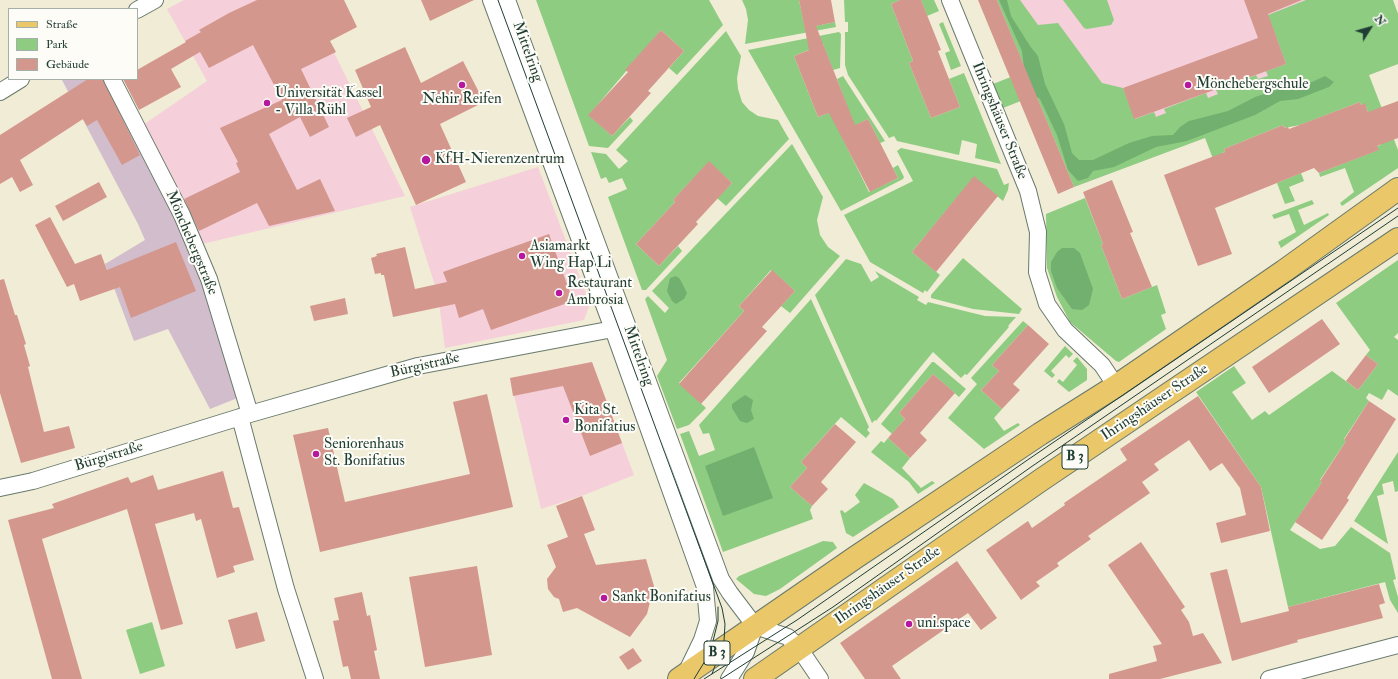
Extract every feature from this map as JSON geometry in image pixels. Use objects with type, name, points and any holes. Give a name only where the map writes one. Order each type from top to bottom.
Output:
[{"type":"main road","name":"B 3","points":[[682,677],[1040,434],[1116,386],[1284,271],[1398,189]]},
{"type":"main road","name":"Ihringshäuser Straße","points":[[755,679],[1047,476],[1398,239]]},
{"type":"street","points":[[138,9],[155,0]]},
{"type":"street","name":"Mittelring","points":[[491,0],[613,329],[705,586],[708,621],[702,640],[682,677]]},
{"type":"street","name":"Mittelring","points":[[507,0],[721,579],[755,626]]},
{"type":"street","name":"Ihringshäuser Straße","points":[[950,0],[1028,191],[1038,232],[1037,272],[1047,304],[1065,330],[1102,365],[1116,386]]},
{"type":"street","points":[[0,92],[19,80]]},
{"type":"street","name":"Mönchebergstraße","points":[[113,80],[182,215],[209,279],[245,416]]},
{"type":"street","name":"Bürgistraße","points":[[0,488],[33,481],[245,416],[418,366],[588,335],[613,329]]},
{"type":"street","points":[[245,416],[286,589],[315,679]]},
{"type":"street","points":[[729,679],[746,652],[755,626],[788,637],[799,648],[820,679]]},
{"type":"street","points":[[1269,679],[1398,645]]},
{"type":"shaded area","name":"Universität Kassel - Villa Rühl","points":[[184,0],[308,0],[405,196],[202,244],[143,125],[207,81],[167,9]]},
{"type":"shaded area","name":"Mönchebergschule","points":[[997,0],[1393,0],[1398,14],[1398,64],[1074,187]]},
{"type":"shaded area","points":[[62,80],[108,80],[177,219],[204,289],[240,397],[210,409],[168,329],[134,341],[105,264],[145,240]]},
{"type":"shaded area","points":[[538,167],[590,304],[584,320],[445,348],[438,295],[410,207]]},
{"type":"shaded area","name":"Kita St. Bonifatius","points":[[592,362],[634,475],[584,495],[541,509],[510,378]]},
{"type":"green space","points":[[536,0],[709,0],[723,25],[677,75],[669,68],[684,51],[661,30],[589,115],[612,136],[630,117],[633,121],[608,148],[589,146]]},
{"type":"green space","points":[[742,0],[799,0],[805,28],[835,22],[836,27],[745,44],[748,20],[746,9]]},
{"type":"green space","points":[[844,0],[900,0],[891,4],[913,61],[909,63],[931,118],[960,107],[949,79],[964,73],[1001,164],[975,158],[977,144],[962,140],[959,155],[897,141],[894,136],[889,138],[848,75],[845,65],[845,32],[848,32],[848,22],[845,22]]},
{"type":"green space","points":[[921,0],[934,0],[939,11],[927,16]]},
{"type":"green space","points":[[997,0],[1020,0],[1038,25],[1058,23],[1102,83],[1123,88],[1135,119],[1154,112],[1156,117],[1166,113],[1164,109],[1206,93],[1208,98],[1218,94],[1216,90],[1256,75],[1258,79],[1268,76],[1266,71],[1286,64],[1268,15],[1306,0],[1393,0],[1398,14],[1398,64],[1369,75],[1398,150],[1398,168],[1342,206],[1340,203],[1354,192],[1345,168],[1320,177],[1319,173],[1378,150],[1377,146],[1381,145],[1365,104],[1361,105],[1360,102],[1300,125],[1284,128],[1283,125],[1224,149],[1225,152],[1222,153],[1226,193],[1205,138],[1074,187],[1036,95],[1003,108],[993,84],[1026,71]]},
{"type":"green space","points":[[999,0],[1007,0],[1011,16],[1038,56],[1045,84],[1064,124],[1072,153],[1079,160],[1093,160],[1129,143],[1152,136],[1173,135],[1180,127],[1189,121],[1228,111],[1255,97],[1298,83],[1312,82],[1325,76],[1334,82],[1329,87],[1298,99],[1280,101],[1255,115],[1187,141],[1156,147],[1114,167],[1093,171],[1088,178],[1078,181],[1068,170],[1057,135],[1040,99],[1030,93],[1025,77],[1022,51]]},
{"type":"green space","points":[[1063,0],[1107,0],[1114,20],[1111,25],[1087,29],[1084,28]]},
{"type":"green space","points":[[943,22],[961,66],[951,70],[945,53],[950,51],[939,24]]},
{"type":"green space","points":[[726,31],[741,56],[737,78],[738,89],[742,102],[749,110],[758,116],[778,120],[789,139],[726,206],[717,198],[732,183],[709,162],[673,200],[675,202],[636,244],[659,266],[678,246],[682,251],[646,290],[642,290],[608,197],[627,189],[622,178],[609,183],[606,177],[601,179],[591,152],[606,154],[619,169],[628,161],[616,150]]},
{"type":"green space","points":[[839,32],[841,34],[840,68],[833,70],[823,44],[794,56],[818,117],[847,106],[837,79],[843,76],[885,141],[880,143],[868,119],[840,133],[869,192],[898,178],[893,168],[898,165],[904,177],[903,179],[841,211],[748,50]]},
{"type":"green space","points":[[792,144],[823,197],[817,220],[820,235],[828,247],[840,256],[790,313],[781,306],[795,291],[771,270],[739,306],[744,311],[679,383],[706,408],[689,425],[677,429],[657,376],[667,360],[645,299],[648,296],[665,313],[669,308],[652,291]]},
{"type":"green space","points":[[901,148],[997,169],[1004,185],[1009,183],[1008,190],[1003,201],[974,177],[912,252],[940,275],[927,292],[925,290],[923,293],[870,262],[844,215],[913,181],[897,151]]},
{"type":"green space","points":[[1301,173],[1304,181],[1289,187],[1295,201],[1285,204],[1277,183]]},
{"type":"green space","points":[[1085,198],[1122,299],[1157,285],[1166,313],[1161,315],[1166,329],[1119,362],[1070,322],[1057,297],[1047,268],[1046,214]]},
{"type":"green space","points":[[1312,200],[1314,204],[1298,210],[1304,225],[1328,213],[1329,215],[1281,248],[1278,242],[1296,232],[1289,214],[1274,219],[1272,215]]},
{"type":"green space","points":[[1062,248],[1074,248],[1080,253],[1093,289],[1089,305],[1082,310],[1072,309],[1057,288],[1051,271],[1051,262],[1057,252]]},
{"type":"green space","points":[[963,258],[1022,309],[1019,314],[973,309],[931,298],[931,295]]},
{"type":"green space","points":[[846,259],[861,264],[871,282],[879,277],[875,271],[919,297],[917,300],[926,305],[928,302],[985,316],[1016,317],[967,375],[965,374],[961,378],[933,352],[876,421],[875,420],[872,423],[815,295]]},
{"type":"green space","points":[[1398,260],[1398,333],[1394,337],[1398,340],[1398,396],[1388,389],[1382,400],[1369,393],[1366,398],[1369,401],[1344,439],[1346,441],[1320,480],[1322,482],[1290,530],[1320,549],[1335,546],[1351,527],[1390,553],[1396,579],[1393,580],[1398,597],[1398,613],[1390,600],[1385,582],[1288,607],[1261,487],[1196,392],[1234,366],[1246,383],[1232,392],[1252,420],[1265,411],[1269,415],[1332,371],[1358,390],[1378,364],[1366,355],[1370,350],[1336,303]]},
{"type":"green space","points":[[676,276],[680,279],[687,293],[684,299],[676,304],[672,301],[667,291],[670,278]]},
{"type":"green space","points":[[811,299],[869,427],[867,430],[870,433],[866,438],[841,417],[801,462],[807,468],[790,487],[812,506],[810,510],[813,519],[723,552],[680,434],[689,431],[699,456],[715,450],[709,433],[703,434],[699,425]]},
{"type":"green space","points":[[1023,321],[1028,325],[992,365],[999,371],[981,390],[1002,409],[994,418],[1004,431],[1018,423],[1020,425],[984,449],[948,418],[977,384],[971,378]]},
{"type":"green space","points":[[1065,346],[1073,354],[1069,358],[1066,355],[1051,371],[1055,375],[1052,378],[1044,371]]},
{"type":"green space","points":[[1077,357],[1087,369],[1087,380],[1069,392],[1057,382],[1059,379],[1063,382],[1077,365],[1073,361]]},
{"type":"green space","points":[[932,362],[934,362],[966,389],[959,397],[933,374],[899,413],[905,419],[892,434],[881,424]]},
{"type":"green space","points":[[745,395],[753,400],[751,410],[754,419],[747,423],[740,421],[732,408],[732,404]]},
{"type":"green space","points":[[888,438],[910,458],[902,468],[921,488],[932,481],[935,483],[918,494],[909,482],[871,452],[881,441],[884,443]]},
{"type":"green space","points":[[754,447],[773,498],[723,516],[705,466]]},
{"type":"green space","points":[[1398,452],[1398,491],[1395,492],[1393,481],[1382,484],[1384,494],[1377,496],[1388,544],[1354,521]]},
{"type":"green space","points":[[864,483],[893,499],[899,507],[853,537],[846,533],[840,511],[842,510],[845,513],[860,502],[855,495]]},
{"type":"green space","points":[[823,541],[833,542],[837,548],[780,589],[766,596],[754,594],[736,579],[739,576]]},
{"type":"green space","points":[[152,622],[165,666],[140,674],[126,630]]},
{"type":"building","points":[[257,0],[344,0],[357,27],[330,41],[336,52],[301,69],[329,127],[310,137],[300,117],[269,134],[297,190],[320,179],[335,211],[269,226],[257,203],[199,231],[184,199],[240,172],[236,163],[238,162],[220,128],[282,100],[253,45],[209,68],[200,52],[171,69],[181,87],[139,110],[124,80],[138,80],[138,69],[186,42],[185,41],[201,32],[199,30],[229,13]]},
{"type":"building","points":[[421,0],[474,0],[430,21]]},
{"type":"building","points":[[799,0],[831,0],[835,22],[816,26],[855,125],[868,119],[898,178],[870,192],[829,113],[818,117],[794,56],[809,50]]},
{"type":"building","points":[[900,0],[921,0],[941,50],[938,51],[960,107],[931,118],[909,63],[913,61],[891,4]]},
{"type":"building","points":[[978,0],[997,0],[1074,187],[1058,194]]},
{"type":"building","points":[[1244,0],[1302,0],[1268,14],[1286,64],[1134,119],[1123,88],[1258,38]]},
{"type":"building","points":[[661,30],[684,51],[648,91],[651,93],[612,136],[588,115],[628,72],[625,70]]},
{"type":"building","points":[[405,47],[421,83],[463,61],[484,102],[440,124],[466,182],[416,205],[380,125],[356,137],[347,118],[371,107],[355,70]]},
{"type":"building","points":[[86,80],[103,80],[140,155],[122,165],[97,120],[87,126],[83,119],[20,160],[33,185],[20,192],[12,177],[0,184],[0,135]]},
{"type":"building","points":[[1398,101],[1398,138],[1377,146],[1379,150],[1319,173],[1314,168],[1215,208],[1232,254],[1198,266],[1164,175],[1225,152],[1224,149],[1283,125],[1284,128],[1288,127],[1289,129],[1360,102],[1361,105],[1365,103],[1368,112]]},
{"type":"building","points":[[709,161],[732,183],[696,222],[698,224],[659,266],[636,244],[675,202],[673,200]]},
{"type":"building","points":[[974,176],[998,196],[936,272],[912,252]]},
{"type":"building","points":[[1112,180],[1133,232],[1130,233],[1152,287],[1122,299],[1101,245],[1103,244],[1083,192]]},
{"type":"building","points":[[99,182],[107,197],[63,221],[55,206]]},
{"type":"building","points":[[50,217],[75,264],[101,254],[107,270],[176,242],[196,291],[131,318],[120,287],[80,301],[74,284],[67,287],[35,225]]},
{"type":"building","points":[[549,234],[573,301],[491,330],[483,309],[459,318],[455,304],[393,317],[384,275],[381,275],[381,273],[375,274],[371,258],[377,256],[376,254],[405,247],[415,289],[447,282],[443,272]]},
{"type":"building","points":[[772,270],[795,291],[762,327],[767,331],[701,404],[679,384],[744,311],[739,306]]},
{"type":"building","points":[[4,279],[26,344],[24,345],[30,366],[28,367],[44,432],[69,426],[75,448],[21,463],[0,393],[0,280]]},
{"type":"building","points":[[345,298],[348,314],[314,321],[310,306]]},
{"type":"building","points":[[1322,319],[1340,344],[1269,393],[1252,367]]},
{"type":"building","points":[[1028,325],[1049,344],[1013,384],[1020,390],[1002,409],[981,390],[999,371],[992,365]]},
{"type":"building","points":[[1366,355],[1378,364],[1358,390],[1346,381]]},
{"type":"building","points":[[592,362],[622,443],[590,456],[563,386],[513,396],[510,378]]},
{"type":"building","points":[[933,374],[955,393],[920,433],[927,440],[910,458],[888,438],[905,419],[899,413]]},
{"type":"building","name":"Seniorenhaus St. Bonifatius","points":[[487,394],[513,507],[320,552],[293,435],[328,428],[345,502],[470,474],[453,402]]},
{"type":"building","points":[[1198,396],[1261,487],[1270,531],[1221,543],[1216,523],[1246,515],[1240,488],[1222,463],[1210,471],[1189,440],[1154,464],[1159,470],[1142,482],[1150,493],[1088,536],[1091,539],[1057,563],[1059,566],[1036,582],[1040,586],[1021,600],[986,550],[1028,521],[1032,528],[1065,505],[1064,503],[1127,460],[1120,449]]},
{"type":"building","points":[[1369,401],[1396,419],[1347,498],[1349,500],[1322,540],[1295,522],[1322,482],[1320,481],[1346,441],[1344,440]]},
{"type":"building","points":[[835,424],[856,442],[821,482],[828,489],[812,506],[790,487],[807,468],[801,462]]},
{"type":"building","points":[[223,471],[233,508],[239,507],[254,560],[233,566],[235,572],[217,578],[201,519],[196,521],[194,513],[155,524],[183,624],[161,630],[127,509],[42,539],[82,679],[52,679],[8,520],[54,508],[52,504],[128,477],[131,483],[153,475],[158,490]]},
{"type":"building","name":"Sankt Bonifatius","points":[[582,496],[595,530],[584,534],[596,565],[646,559],[654,586],[647,614],[630,637],[577,608],[563,612],[559,599],[554,597],[548,589],[547,579],[556,567],[547,545],[568,537],[556,506]]},
{"type":"building","points":[[1141,542],[1185,607],[1181,610],[1189,622],[1193,636],[1203,633],[1222,663],[1160,679],[1109,679],[1109,674],[1157,661],[1153,646],[1162,644],[1108,565]]},
{"type":"building","name":"uni.space","points":[[957,561],[997,618],[981,630],[968,613],[892,666],[901,679],[865,679],[840,643]]},
{"type":"building","points":[[477,566],[492,655],[425,667],[409,577]]},
{"type":"building","points":[[1227,569],[1241,623],[1289,611],[1288,607],[1379,584],[1385,603],[1379,605],[1383,618],[1297,640],[1298,642],[1232,661],[1210,573]]},
{"type":"building","points":[[362,592],[367,616],[370,615],[377,650],[374,651],[380,679],[351,679],[348,666],[343,667],[333,621],[339,620],[334,598]]},
{"type":"building","points":[[257,612],[265,641],[236,649],[228,620]]},
{"type":"building","points":[[633,648],[642,661],[628,670],[619,657]]},
{"type":"tram line","points":[[498,0],[722,608],[725,624],[724,641],[712,674]]},
{"type":"tram line","points":[[704,679],[797,620],[1026,461],[1398,208]]},
{"type":"tram line","points":[[721,679],[833,607],[1031,467],[1398,216]]},
{"type":"tram line","points":[[694,679],[705,661],[713,641],[718,621],[718,607]]},
{"type":"place","name":"Nehir Reifen","points":[[462,85]]},
{"type":"place","name":"Mönchebergschule","points":[[1188,85]]},
{"type":"place","name":"Universität Kassel - Villa Rühl","points":[[267,103]]},
{"type":"place","name":"KfH-Nierenzentrum","points":[[426,160]]},
{"type":"place","name":"Asiamarkt Wing Hap Li","points":[[522,256]]},
{"type":"place","name":"Restaurant Ambrosia","points":[[559,293]]},
{"type":"place","name":"Kita St. Bonifatius","points":[[566,420]]},
{"type":"place","name":"Seniorenhaus St. Bonifatius","points":[[316,454]]},
{"type":"place","name":"Sankt Bonifatius","points":[[604,598]]},
{"type":"place","name":"uni.space","points":[[909,624]]}]
